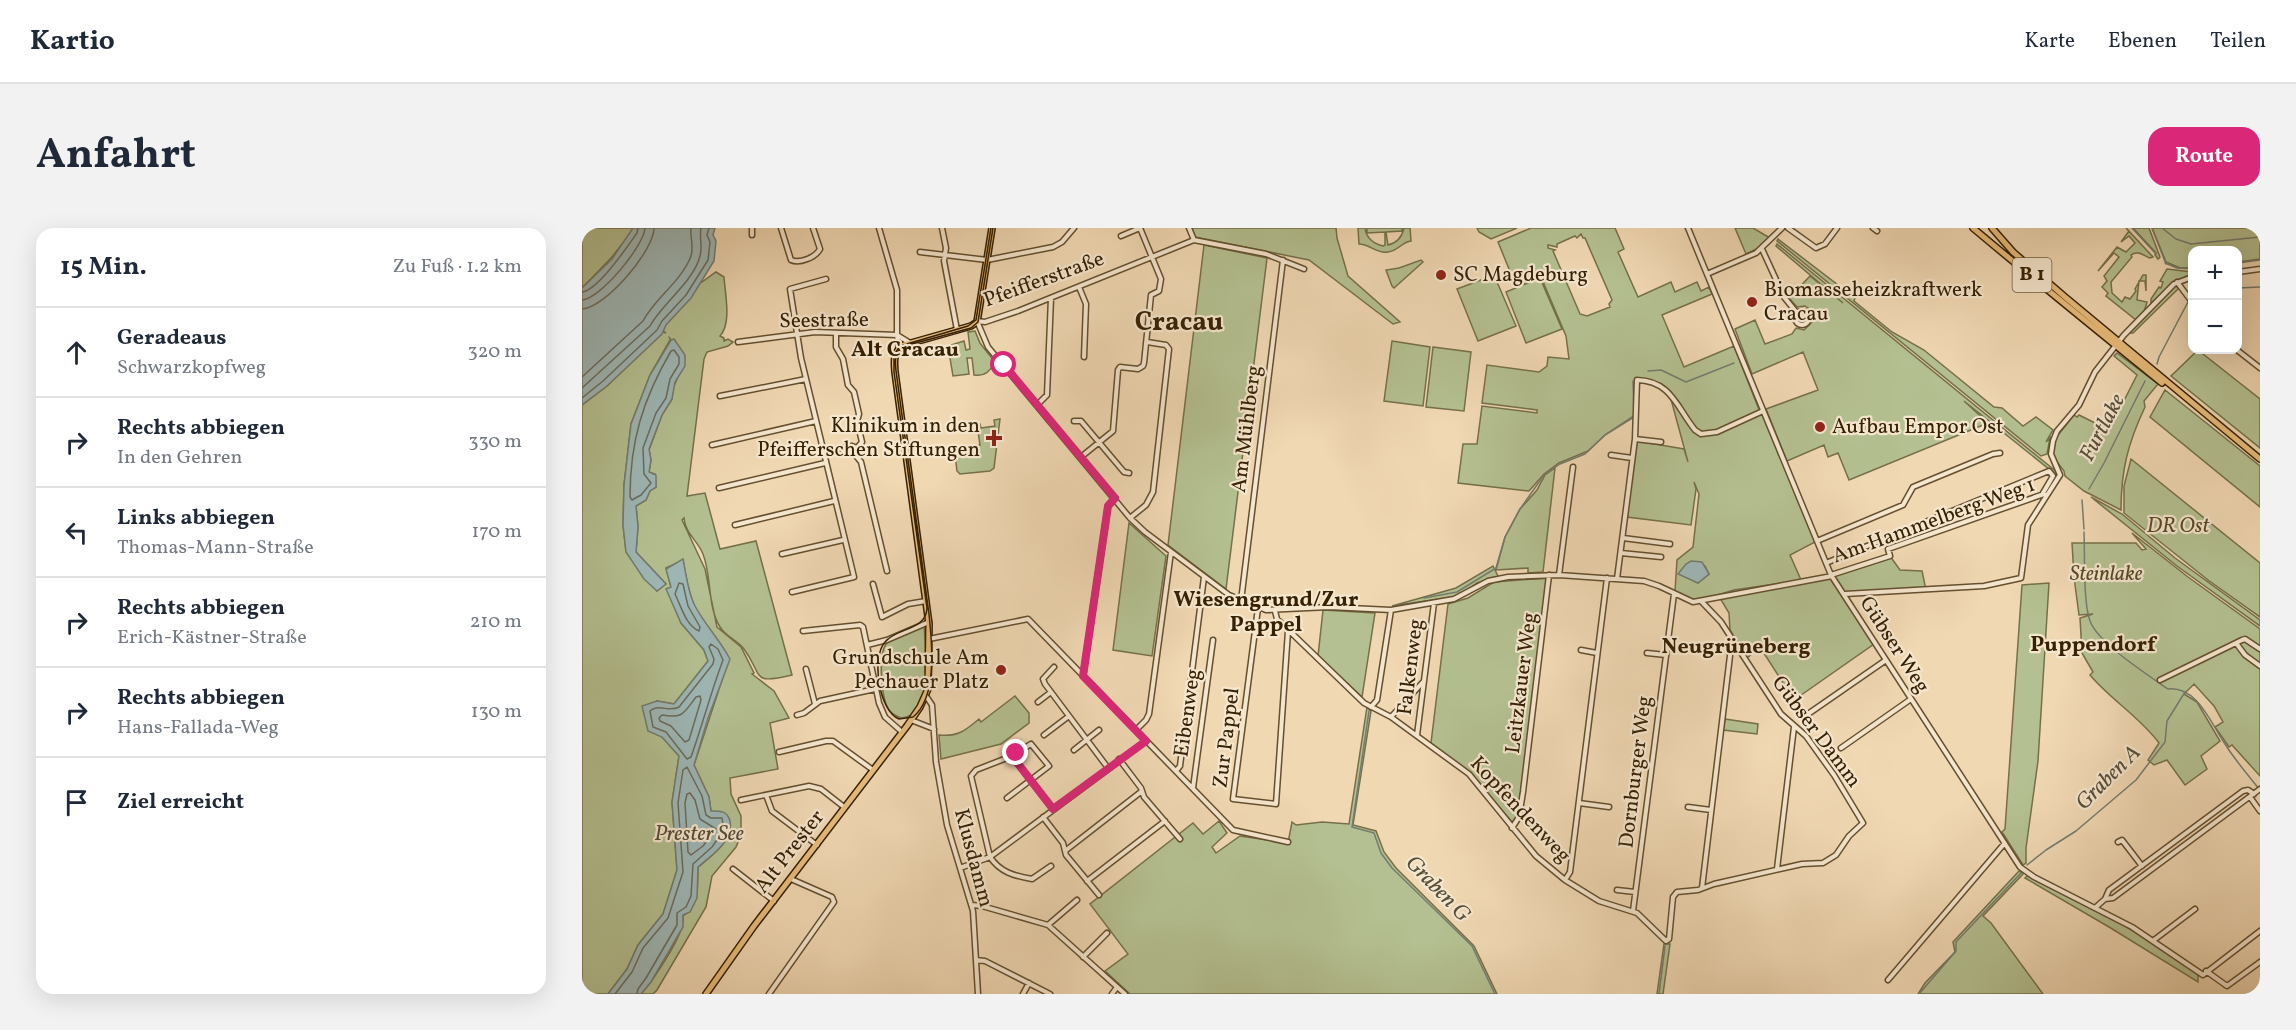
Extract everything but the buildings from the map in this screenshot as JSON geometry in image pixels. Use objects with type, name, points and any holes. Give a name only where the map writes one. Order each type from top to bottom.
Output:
[{"type":"main road","points":[[977,321],[992,228]]},
{"type":"main road","points":[[1973,228],[1990,240]]},
{"type":"main road","name":"B 1","points":[[1979,228],[1990,240],[2260,459]]},
{"type":"main road","name":"B 1","points":[[1992,228],[2013,252],[2117,344]]},
{"type":"main road","name":"Pfeifferstraße","points":[[898,349],[910,343],[974,325],[977,321]]},
{"type":"main road","points":[[898,349],[894,357],[895,372],[929,622],[929,678],[926,696]]},
{"type":"main road","name":"Alt Prester","points":[[706,994],[913,718],[926,696]]},
{"type":"street","points":[[752,228],[752,235]]},
{"type":"street","points":[[781,228],[791,260],[798,262],[818,254],[820,249],[813,228]]},
{"type":"street","points":[[879,228],[897,293],[897,335],[910,343]]},
{"type":"street","points":[[942,228],[946,255],[944,261],[957,330]]},
{"type":"street","points":[[920,252],[987,260],[1053,247],[1062,242],[1074,228]]},
{"type":"street","points":[[1081,457],[1113,431],[1118,370],[1120,367],[1142,368],[1151,295],[1159,291],[1161,279],[1140,228],[1121,236]]},
{"type":"street","points":[[1189,228],[1194,240],[1266,254],[1304,269]]},
{"type":"street","name":"Gübser Weg","points":[[1688,228],[1832,575],[2020,867],[2027,873],[2096,907],[2154,940],[2227,986],[2260,962]]},
{"type":"street","points":[[1707,274],[1750,257],[1762,249],[1782,228]]},
{"type":"street","points":[[1788,228],[1816,248],[1825,244],[1837,228]]},
{"type":"street","name":"Pfeifferstraße","points":[[977,321],[985,322],[1051,298],[1194,240]]},
{"type":"street","points":[[1762,249],[1784,297],[1797,313]]},
{"type":"street","name":"Am Mühlberg","points":[[1241,601],[1283,260]]},
{"type":"street","points":[[2242,271],[2260,269]]},
{"type":"street","points":[[792,592],[854,578],[806,379],[790,289],[826,279]]},
{"type":"street","points":[[1844,594],[1984,586],[2018,580],[2023,574],[2027,528],[2045,495],[2061,474],[2051,454],[2054,438],[2077,408],[2092,376],[2117,344],[2177,282],[2188,279]]},
{"type":"street","points":[[2177,282],[2188,296]]},
{"type":"street","points":[[1079,287],[1086,304],[1084,357]]},
{"type":"street","points":[[1037,404],[1047,395],[1051,298]]},
{"type":"street","points":[[977,321],[988,347],[1130,518],[1204,576],[1241,601],[1258,608],[1275,611],[1329,607],[1391,610],[1461,597],[1493,579],[1549,575],[1652,583],[1693,603],[1701,602]]},
{"type":"street","name":"Seestraße","points":[[738,342],[798,333],[897,335],[898,349]]},
{"type":"street","points":[[836,333],[836,347],[843,359],[848,385],[854,392],[859,414],[857,421],[862,442],[857,448],[857,457],[861,462],[886,571]]},
{"type":"street","points":[[1130,518],[1146,505],[1153,492],[1169,348],[1166,345],[1147,342]]},
{"type":"street","points":[[2242,354],[2260,368]]},
{"type":"street","points":[[720,396],[806,379]]},
{"type":"street","points":[[1617,579],[1635,439],[1637,380],[1653,382],[1664,388],[1695,430],[1701,434],[1717,432],[1763,411]]},
{"type":"street","points":[[712,445],[816,421]]},
{"type":"street","points":[[1074,421],[1081,422],[1124,472],[1129,473]]},
{"type":"street","points":[[1635,439],[1660,442]]},
{"type":"street","points":[[823,452],[852,446],[857,448]]},
{"type":"street","points":[[1817,541],[1903,505],[1913,487],[2000,453]]},
{"type":"street","points":[[1611,455],[1632,458]]},
{"type":"street","points":[[720,488],[825,463]]},
{"type":"street","points":[[1559,575],[1573,467]]},
{"type":"street","points":[[1826,563],[2049,471],[2053,476],[2045,495]]},
{"type":"street","name":"Am Hammelberg Weg 1","points":[[1701,602],[1721,596],[1832,575],[1890,556],[1888,549],[2045,495]]},
{"type":"street","points":[[1083,676],[1108,506],[1115,498]]},
{"type":"street","points":[[735,525],[834,501]]},
{"type":"street","points":[[1623,538],[1670,544]]},
{"type":"street","points":[[782,554],[843,540]]},
{"type":"street","points":[[1136,730],[1149,714],[1171,552]]},
{"type":"street","points":[[1621,553],[1661,557]]},
{"type":"street","name":"Leitzkauer Weg","points":[[1512,828],[1519,817],[1523,792],[1549,575]]},
{"type":"street","points":[[1176,771],[1180,766],[1204,576]]},
{"type":"street","points":[[1565,880],[1570,872],[1607,578]]},
{"type":"street","points":[[873,584],[882,617],[910,604],[927,601]]},
{"type":"street","name":"Dornburger Weg","points":[[1633,911],[1674,594]]},
{"type":"street","name":"Gübser Damm","points":[[1701,602],[1721,622],[1770,699],[1794,727],[1806,736],[1834,775],[1863,823]]},
{"type":"street","name":"Falkenweg","points":[[1417,735],[1434,603]]},
{"type":"street","name":"Zur Pappel","points":[[1258,608],[1233,800],[1276,804],[1288,630]]},
{"type":"street","points":[[1371,707],[1377,700],[1391,610]]},
{"type":"street","name":"Kopfendenweg","points":[[1275,611],[1277,619],[1371,707],[1391,717],[1469,774],[1536,856],[1565,880],[1605,904],[1633,911],[1666,941],[1669,939],[1675,894],[1680,891],[1702,889],[1777,869],[1823,863],[1830,860],[1863,823]]},
{"type":"street","points":[[929,639],[1026,618],[1030,620],[1233,830],[1288,842]]},
{"type":"street","points":[[867,645],[886,640],[929,622]]},
{"type":"street","points":[[803,631],[860,625],[863,627],[875,689],[884,714],[902,732]]},
{"type":"street","points":[[1702,889],[1732,639]]},
{"type":"street","points":[[2160,680],[2242,640],[2246,639],[2260,650]]},
{"type":"street","name":"Eibenweg","points":[[1193,789],[1213,640]]},
{"type":"street","points":[[2236,643],[2245,655],[2260,666]]},
{"type":"street","points":[[1581,650],[1597,653]]},
{"type":"street","points":[[1647,652],[1666,655]]},
{"type":"street","points":[[1808,714],[1886,660]]},
{"type":"street","points":[[1054,667],[1043,679],[1108,768]]},
{"type":"street","points":[[806,669],[815,704]]},
{"type":"street","points":[[1391,717],[1424,681]]},
{"type":"street","points":[[797,715],[804,713],[815,704],[875,689]]},
{"type":"street","points":[[1038,702],[1051,692]]},
{"type":"street","name":"Klusdamm","points":[[926,696],[932,705],[940,789],[947,825],[972,905],[978,994]]},
{"type":"street","points":[[1841,748],[1911,699]]},
{"type":"street","points":[[1044,735],[1069,716]]},
{"type":"street","points":[[913,718],[934,729]]},
{"type":"street","points":[[1777,869],[1794,727]]},
{"type":"street","points":[[1074,750],[1099,730]]},
{"type":"street","points":[[779,752],[833,741],[874,770]]},
{"type":"street","points":[[960,868],[990,857],[1146,741]]},
{"type":"street","points":[[1006,798],[1048,766],[1030,744],[1012,756],[976,770],[971,776],[990,857],[1002,871],[1030,879],[1051,867]]},
{"type":"street","points":[[1012,756],[1053,809]]},
{"type":"street","points":[[1119,759],[1155,810],[1180,839]]},
{"type":"street","points":[[741,800],[809,786],[821,789],[845,808]]},
{"type":"street","points":[[2096,907],[2105,899],[2109,890],[2243,791],[2248,790],[2255,793]]},
{"type":"street","points":[[1065,851],[1142,791]]},
{"type":"street","points":[[2255,793],[2260,811]]},
{"type":"street","points":[[2105,899],[2113,898],[2255,793]]},
{"type":"street","points":[[766,795],[772,811],[817,845]]},
{"type":"street","points":[[1579,802],[1609,807]]},
{"type":"street","points":[[1688,807],[1711,810]]},
{"type":"street","points":[[1043,817],[1063,843],[1065,851],[1099,894]]},
{"type":"street","points":[[1087,880],[1165,821]]},
{"type":"street","points":[[2118,843],[2122,840],[2142,866]]},
{"type":"street","points":[[1888,980],[2004,844]]},
{"type":"street","points":[[733,869],[774,901]]},
{"type":"street","points":[[769,994],[834,902],[832,897],[791,879]]},
{"type":"street","points":[[1617,890],[1635,892]]},
{"type":"street","points":[[1048,925],[1077,900]]},
{"type":"street","points":[[972,905],[1048,925],[1125,994]]},
{"type":"street","points":[[2154,940],[2195,909]]},
{"type":"street","points":[[2205,973],[2260,932]]},
{"type":"street","points":[[1083,957],[1107,933]]},
{"type":"street","points":[[976,960],[985,961],[1050,994]]},
{"type":"street","points":[[1023,994],[1029,983]]},
{"type":"street","points":[[1112,994],[1117,987]]},
{"type":"green space","points":[[582,228],[635,228],[611,258],[582,288]]},
{"type":"green space","points":[[1192,228],[1336,228],[1348,276],[1400,322],[1393,324],[1309,260],[1195,237]]},
{"type":"green space","points":[[1358,228],[1365,228],[1367,235],[1371,240],[1383,246],[1385,245],[1385,232],[1367,233],[1367,228],[1402,228],[1402,231],[1386,232],[1388,245],[1399,239],[1404,228],[1410,228],[1411,241],[1391,251],[1380,252],[1359,244]]},
{"type":"green space","points":[[1477,228],[1517,228],[1491,239],[1479,232]]},
{"type":"green space","points":[[1531,228],[1615,228],[1624,249],[1618,252],[1638,297],[1671,282],[1675,292],[1697,282],[1701,291],[1709,287],[1712,294],[1662,315],[1684,367],[1734,346],[1760,412],[1763,411],[1817,541],[1790,555],[1801,580],[1734,590],[1701,600],[1687,599],[1675,591],[1677,560],[1693,547],[1699,494],[1694,482],[1696,489],[1691,525],[1627,517],[1637,441],[1684,449],[1688,462],[1669,392],[1664,388],[1637,380],[1635,415],[1605,435],[1588,451],[1559,463],[1544,474],[1529,491],[1458,483],[1463,444],[1477,444],[1482,406],[1537,413],[1537,410],[1482,403],[1487,365],[1539,372],[1547,366],[1548,357],[1569,359],[1566,336],[1541,277],[1516,286],[1498,242]],"holes":[[[1581,234],[1585,238],[1612,300],[1610,307],[1587,316],[1580,314],[1553,251],[1555,250],[1548,248],[1548,245],[1557,247],[1557,244],[1575,236],[1577,238]],[[1705,566],[1709,574],[1698,583],[1682,575]]]},
{"type":"green space","points":[[1735,228],[1753,228],[1770,238],[1763,246],[1746,254]]},
{"type":"green space","points":[[2133,228],[2149,228],[2160,257],[2158,259],[2156,253]]},
{"type":"green space","points":[[2152,228],[2260,228],[2260,259],[2242,261],[2242,246],[2188,246],[2188,268],[2180,268],[2166,262]]},
{"type":"green space","points":[[2129,231],[2153,257],[2136,253],[2131,255],[2132,257],[2111,282],[2112,293],[2122,302],[2125,297],[2130,299],[2139,282],[2137,300],[2147,302],[2144,312],[2136,320],[2106,296],[2108,293],[2102,287],[2107,281],[2104,276],[2119,257],[2114,253],[2098,271],[2117,247],[2126,252],[2135,243],[2129,236],[2121,242]]},
{"type":"green space","points":[[1778,239],[1855,298],[1854,301],[1892,332],[1924,350],[1994,407],[2002,408],[2023,426],[2036,417],[2053,430],[2046,442],[2050,438],[2047,454],[2041,456],[1777,241]]},
{"type":"green space","points":[[1777,244],[2058,473],[2047,492],[2055,474],[1964,401],[1988,423],[1849,480],[1838,453],[1828,457],[1824,445],[1787,461],[1766,409],[1818,390],[1803,352],[1752,374],[1735,329],[1755,320],[1765,344],[1792,334],[1796,328],[1804,330],[1814,320],[1812,311],[1805,306],[1797,307],[1789,298],[1810,276],[1843,303],[1776,246]]},
{"type":"green space","points":[[1204,245],[1267,258],[1226,589],[1168,545]]},
{"type":"green space","points":[[1421,260],[1423,262],[1394,288],[1392,286],[1386,270]]},
{"type":"green space","points":[[2167,269],[2188,272],[2188,277],[2175,282],[2151,303],[2159,287],[2161,288],[2163,282],[2160,281]]},
{"type":"green space","points":[[716,272],[724,277],[727,308],[726,324],[720,336],[724,338],[724,341],[728,339],[733,342],[728,346],[707,352],[704,359],[687,496],[705,493],[720,549],[756,541],[792,675],[770,679],[760,676],[744,649],[722,630],[714,613],[717,627],[741,647],[754,673],[752,674],[774,691],[789,718],[770,723],[778,769],[730,778],[731,794],[741,816],[741,835],[736,847],[712,876],[706,907],[657,990],[653,994],[641,994],[668,956],[683,924],[683,916],[693,906],[698,888],[698,867],[721,847],[729,827],[729,819],[711,811],[709,797],[694,765],[729,659],[695,607],[683,560],[666,568],[671,587],[667,589],[681,623],[704,650],[708,661],[674,704],[657,701],[662,737],[679,756],[672,802],[677,870],[663,914],[638,945],[627,969],[608,994],[582,994],[582,405],[607,386],[663,332],[666,333],[657,328],[695,287]],"holes":[[[670,340],[679,374],[672,391],[672,399],[662,415],[649,450],[651,460],[649,472],[655,474],[656,487],[650,491],[646,500],[636,506],[638,527],[636,552],[666,584],[657,591],[626,552],[623,525],[624,485],[631,424],[650,375]],[[684,518],[687,528],[703,554],[711,597],[705,569],[682,520]]]},
{"type":"green space","points":[[1494,275],[1516,326],[1478,341],[1457,289]]},
{"type":"green space","points":[[2143,275],[2146,275],[2146,291],[2145,281],[2140,281]]},
{"type":"green space","points":[[1540,278],[1562,329],[1526,343],[1506,292]]},
{"type":"green space","points":[[2175,286],[2178,289],[2133,333],[2128,333]]},
{"type":"green space","points":[[975,331],[980,343],[995,362],[987,373],[974,375],[972,358],[967,358],[969,374],[953,376],[948,346],[964,341],[966,350],[970,349],[968,332]]},
{"type":"green space","points":[[1392,341],[1430,347],[1423,406],[1384,401]]},
{"type":"green space","points":[[1433,347],[1471,352],[1464,411],[1426,407]]},
{"type":"green space","points":[[2117,353],[2158,384],[2144,401],[2145,407],[2130,445],[2122,482],[2121,510],[2084,491],[2065,476],[2053,453],[2055,439],[2074,415],[2077,417],[2079,415],[2109,430],[2137,375],[2114,356]]},
{"type":"green space","points":[[2194,354],[2203,354],[2260,399],[2260,448],[2171,376]]},
{"type":"green space","points":[[2165,390],[2260,466],[2260,507],[2150,417]]},
{"type":"green space","points":[[1000,419],[994,468],[990,471],[960,474],[957,471],[955,455],[966,453],[966,447],[980,445],[978,431],[973,432],[972,425],[980,424],[981,428],[995,426],[994,420]]},
{"type":"green space","name":"DR Ost","points":[[2131,459],[2260,563],[2260,617],[2208,580],[2124,513],[2124,486]]},
{"type":"green space","points":[[1555,468],[1543,572],[1528,573],[1528,568],[1496,570],[1505,537],[1520,509],[1537,490],[1545,475]]},
{"type":"green space","points":[[2091,497],[2122,514],[2175,558],[2260,620],[2260,626],[2177,566]]},
{"type":"green space","points":[[1129,523],[1166,556],[1152,656],[1113,650]]},
{"type":"green space","name":"Steinlake","points":[[2132,533],[2260,629],[2260,776],[2232,745],[2229,747],[2215,727],[2223,722],[2214,706],[2194,684],[2184,694],[2197,702],[2220,741],[2201,756],[2207,769],[2185,785],[2167,760],[2154,765],[2148,760],[2159,743],[2090,675],[2093,672],[2082,653],[2080,618],[2093,614],[2079,615],[2072,543],[2136,543],[2142,550],[2146,549]]},
{"type":"green space","points":[[1890,556],[1900,570],[1922,571],[1926,590],[1844,594],[1831,575]]},
{"type":"green space","points":[[1493,566],[1498,576],[1477,583],[1459,596],[1392,606],[1456,588]]},
{"type":"green space","points":[[1547,578],[1526,757],[1517,817],[1512,822],[1470,773],[1431,743],[1448,604],[1468,598],[1494,582]]},
{"type":"green space","points":[[1830,578],[1874,644],[1794,700],[1760,647],[1747,658],[1730,630],[1729,613],[1720,598]]},
{"type":"green space","points":[[2049,583],[2038,761],[2026,863],[2023,865],[2002,832],[2005,829],[2022,585]]},
{"type":"green space","points":[[1323,610],[1375,613],[1362,697],[1318,656]]},
{"type":"green space","points":[[924,625],[926,679],[923,694],[919,706],[912,715],[901,718],[894,715],[886,704],[882,658],[889,641]]},
{"type":"green space","points":[[1015,696],[1029,713],[1029,723],[1001,744],[941,759],[939,735],[956,734],[979,719],[981,722]]},
{"type":"green space","points":[[1367,707],[1371,711],[1353,825],[1376,831],[1384,852],[1396,868],[1474,946],[1497,994],[1130,994],[1105,971],[1128,954],[1090,904],[1193,823],[1203,834],[1219,821],[1227,833],[1212,847],[1216,853],[1240,836],[1288,843],[1292,822],[1296,825],[1322,822],[1349,824]]},
{"type":"green space","points":[[1725,719],[1758,724],[1757,734],[1723,730]]},
{"type":"green space","points":[[2019,871],[2023,874],[1983,916],[1991,923],[2043,994],[1918,994],[1925,983],[1955,952],[1953,942]]},
{"type":"green space","points":[[2027,876],[2151,941],[2198,973],[2198,982],[2025,878]]},
{"type":"green space","points":[[1664,944],[1670,944],[1663,994],[1657,994]]},
{"type":"water","points":[[633,228],[715,228],[714,261],[691,298],[666,325],[662,334],[607,386],[582,405],[582,288],[612,259]]},
{"type":"water","points":[[674,339],[685,355],[685,366],[675,382],[672,399],[662,415],[649,449],[651,460],[649,472],[656,475],[656,487],[650,491],[646,500],[636,506],[638,527],[636,552],[666,584],[657,591],[644,579],[626,552],[623,525],[624,485],[631,424],[650,375],[671,340]]},
{"type":"water","name":"Prester See","points":[[683,559],[695,606],[730,659],[708,718],[694,765],[709,797],[711,811],[722,812],[730,821],[729,835],[715,853],[698,867],[697,898],[690,912],[683,915],[683,927],[651,982],[641,994],[608,994],[627,969],[638,945],[663,914],[677,870],[672,802],[679,756],[662,737],[648,731],[642,706],[657,701],[674,704],[708,661],[704,650],[681,623],[666,589],[671,587],[666,569]]},
{"type":"water","points":[[1691,561],[1702,562],[1709,574],[1698,583],[1678,574]]},
{"type":"waterway","points":[[2132,228],[2156,254]]},
{"type":"waterway","points":[[2152,228],[2166,264]]},
{"type":"waterway","points":[[2162,228],[2176,239],[2191,244],[2260,237]]},
{"type":"waterway","points":[[2242,262],[2260,260]]},
{"type":"waterway","points":[[2165,263],[2177,268],[2188,269]]},
{"type":"waterway","name":"Furtlake","points":[[2242,288],[2260,287]]},
{"type":"waterway","name":"Furtlake","points":[[2157,364],[2190,300]]},
{"type":"waterway","points":[[1648,371],[1661,370],[1686,382],[1734,363]]},
{"type":"waterway","points":[[1424,598],[1457,592],[1496,568],[1505,537],[1520,509],[1544,475],[1560,464],[1585,454],[1605,435],[1634,417],[1633,381]]},
{"type":"waterway","name":"Furtlake","points":[[2089,489],[2145,381]]},
{"type":"waterway","name":"Furtlake","points":[[2082,500],[2084,529]]},
{"type":"waterway","name":"Furtlake","points":[[2084,532],[2086,602],[2090,621],[2095,630],[2148,676],[2168,689],[2178,690],[2196,700],[2233,756],[2259,789]]},
{"type":"waterway","name":"Graben A","points":[[2027,865],[2076,831],[2136,780],[2165,742],[2167,721],[2185,692]]},
{"type":"waterway","name":"Graben G","points":[[1369,711],[1352,827],[1374,833],[1381,853],[1392,868],[1472,946],[1495,994]]},
{"type":"waterway","name":"Graben A","points":[[1919,994],[1956,951],[1956,942],[2021,873]]},
{"type":"waterway","points":[[1659,994],[1665,946]]},
{"type":"tram line","points":[[991,228],[976,320],[968,326],[900,346],[894,355],[894,372],[927,608],[922,621],[890,637],[885,642],[878,660],[882,695],[886,706],[899,719],[913,717],[921,708],[930,683],[932,654],[929,614],[895,364],[896,357],[901,348],[905,346],[971,328],[978,322],[993,228]]},
{"type":"place","name":"SC Magdeburg","points":[[1441,275]]},
{"type":"place","name":"Biomasseheizkraftwerk Cracau","points":[[1752,302]]},
{"type":"place","name":"Aufbau Empor Ost","points":[[1820,427]]},
{"type":"place","name":"Klinikum in den Pfeifferschen Stiftungen","points":[[994,438]]},
{"type":"place","name":"Grundschule Am Pechauer Platz","points":[[1001,670]]},
{"type":"district","name":"Cracau","points":[[1179,323]]},
{"type":"district","name":"Alt Cracau","points":[[905,350]]},
{"type":"district","name":"Wiesengrund/Zur Pappel","points":[[1266,612]]},
{"type":"district","name":"Puppendorf","points":[[2093,645]]},
{"type":"district","name":"Neugrüneberg","points":[[1736,647]]},
{"type":"route","points":[[1004,365],[1115,498],[1108,506],[1083,676],[1146,741],[1053,809],[1012,756],[1016,753]]}]
